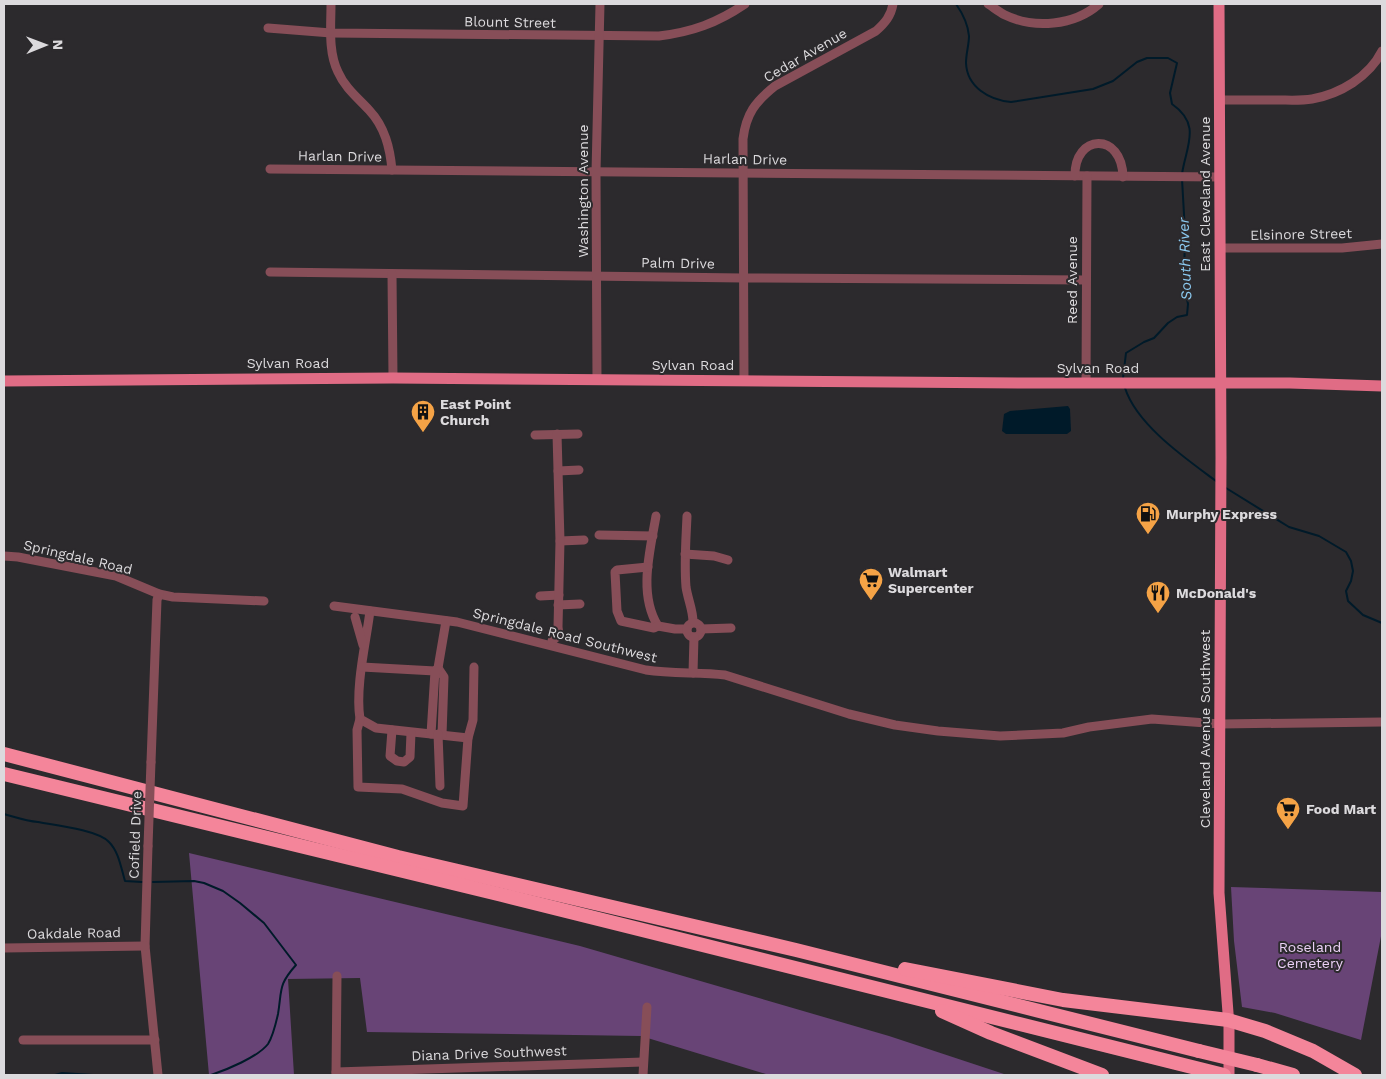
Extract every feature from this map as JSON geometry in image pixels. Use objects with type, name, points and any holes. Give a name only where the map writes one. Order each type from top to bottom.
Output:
[{"type":"highway","points":[[4,754],[398,857],[796,950],[1293,1075]]},
{"type":"highway","points":[[4,774],[502,895],[1224,1075]]},
{"type":"highway","points":[[796,950],[948,976],[1063,1000],[1228,1020],[1265,1031],[1313,1051],[1355,1075]]},
{"type":"highway","points":[[917,998],[992,1033],[1102,1075]]},
{"type":"main road","name":"East Cleveland Avenue","points":[[1219,4],[1220,383]]},
{"type":"main road","name":"Sylvan Road","points":[[4,381],[393,378],[1220,383],[1382,386]]},
{"type":"main road","name":"Cleveland Avenue Southwest","points":[[1220,383],[1219,893],[1228,1020],[1229,1075]]},
{"type":"street","points":[[331,4],[332,54],[337,72],[347,87],[371,112],[382,127],[390,148],[392,170]]},
{"type":"street","name":"Washington Avenue","points":[[597,379],[596,172],[600,4]]},
{"type":"street","name":"Blount Street","points":[[268,28],[331,33],[598,37],[659,36],[682,33],[710,24],[734,7],[745,4]]},
{"type":"street","name":"Cedar Avenue","points":[[744,381],[744,127],[750,112],[760,98],[775,86],[876,31],[888,18],[893,4]]},
{"type":"street","points":[[988,4],[1004,14],[1023,21],[1041,24],[1061,22],[1080,16],[1098,4]]},
{"type":"street","points":[[1220,100],[1312,99],[1352,84],[1364,76],[1382,51]]},
{"type":"street","points":[[1075,176],[1076,163],[1080,153],[1088,147],[1101,144],[1110,147],[1119,155],[1123,177]]},
{"type":"street","name":"Harlan Drive","points":[[270,169],[1220,178]]},
{"type":"street","name":"Reed Avenue","points":[[1086,383],[1087,176]]},
{"type":"street","name":"Elsinore Street","points":[[1220,248],[1342,248],[1382,244]]},
{"type":"street","name":"Palm Drive","points":[[270,272],[1086,280]]},
{"type":"street","points":[[392,274],[393,378]]},
{"type":"street","points":[[551,644],[552,631],[558,628],[560,541],[557,434]]},
{"type":"street","points":[[535,435],[578,434]]},
{"type":"street","points":[[558,471],[579,470]]},
{"type":"street","points":[[656,516],[648,567],[648,598],[652,615],[658,626]]},
{"type":"street","points":[[687,516],[685,554],[687,591],[693,614],[690,636],[694,637]]},
{"type":"street","points":[[599,535],[653,536]]},
{"type":"street","points":[[560,541],[584,540]]},
{"type":"street","points":[[685,554],[714,556],[728,560]]},
{"type":"street","name":"Springdale Road","points":[[4,556],[116,576],[159,594],[173,597],[264,601]]},
{"type":"street","points":[[648,567],[617,570],[615,572],[617,611],[621,621],[654,628],[658,626],[675,629],[698,623],[701,629],[699,635],[694,637]]},
{"type":"street","name":"Cofield Drive","points":[[158,1075],[145,946],[157,600],[159,594]]},
{"type":"street","points":[[540,596],[580,604]]},
{"type":"street","name":"Springdale Road Southwest","points":[[334,606],[446,621],[487,629],[646,670],[668,673],[725,675],[848,714],[938,731],[1000,736],[1063,733],[1089,727],[1152,720],[1220,724],[1382,722]]},
{"type":"street","points":[[370,611],[364,648],[360,719],[357,730],[358,787],[402,789],[442,803],[461,806],[464,803],[468,738],[473,720],[474,667]]},
{"type":"street","points":[[355,618],[364,648]]},
{"type":"street","points":[[436,669],[446,621]]},
{"type":"street","points":[[701,629],[731,628]]},
{"type":"street","points":[[693,673],[694,637]]},
{"type":"street","points":[[362,667],[436,669],[444,678],[437,734],[440,786]]},
{"type":"street","points":[[360,719],[376,728],[468,738]]},
{"type":"street","points":[[392,730],[390,756],[397,761],[404,762],[410,757],[411,733]]},
{"type":"street","name":"Oakdale Road","points":[[4,948],[145,946]]},
{"type":"street","points":[[336,1074],[337,976]]},
{"type":"street","points":[[643,1075],[647,1007]]},
{"type":"street","points":[[23,1040],[155,1040]]},
{"type":"street","name":"Diana Drive Southwest","points":[[336,1074],[643,1062]]},
{"type":"green space","points":[[189,853],[580,946],[889,1036],[1007,1075],[769,1075],[641,1036],[367,1032],[360,978],[288,979],[294,1075],[209,1075]]},
{"type":"green space","name":"Roseland Cemetery","points":[[1231,887],[1382,892],[1382,931],[1361,1040],[1275,1013],[1242,1007],[1234,941]]},
{"type":"water","points":[[1068,406],[1070,409],[1071,431],[1067,434],[1006,434],[1002,431],[1004,414],[1010,411]]},
{"type":"waterway","name":"South River","points":[[956,4],[965,19],[968,32],[966,63],[970,79],[981,91],[1003,101],[1011,102],[1093,89],[1113,81],[1137,62],[1147,58],[1168,58],[1177,63],[1170,93],[1172,104],[1187,120],[1190,136],[1182,174]]},
{"type":"waterway","name":"South River","points":[[1123,378],[1126,353],[1154,338],[1168,323],[1177,317],[1187,315],[1188,304],[1184,284],[1185,232],[1182,179]]},
{"type":"waterway","name":"South River","points":[[1125,388],[1131,402],[1151,428],[1163,440],[1216,481]]},
{"type":"waterway","name":"South River","points":[[1226,488],[1289,527],[1319,536],[1346,552],[1351,561],[1353,571],[1346,591],[1348,601],[1363,615],[1382,623]]},
{"type":"waterway","points":[[4,814],[29,821],[96,834],[109,842],[115,850],[125,881],[142,882]]},
{"type":"waterway","points":[[153,882],[194,881],[223,891],[264,923],[296,965],[283,983],[278,1014],[268,1044],[250,1058],[211,1075]]},
{"type":"waterway","points":[[55,1075],[62,1073],[93,1075]]},
{"type":"place","name":"East Point Church","points":[[423,433]]},
{"type":"place","name":"Murphy Express","points":[[1148,535]]},
{"type":"place","name":"Walmart Supercenter","points":[[871,601]]},
{"type":"place","name":"McDonald's","points":[[1158,614]]},
{"type":"place","name":"Food Mart","points":[[1288,830]]}]
